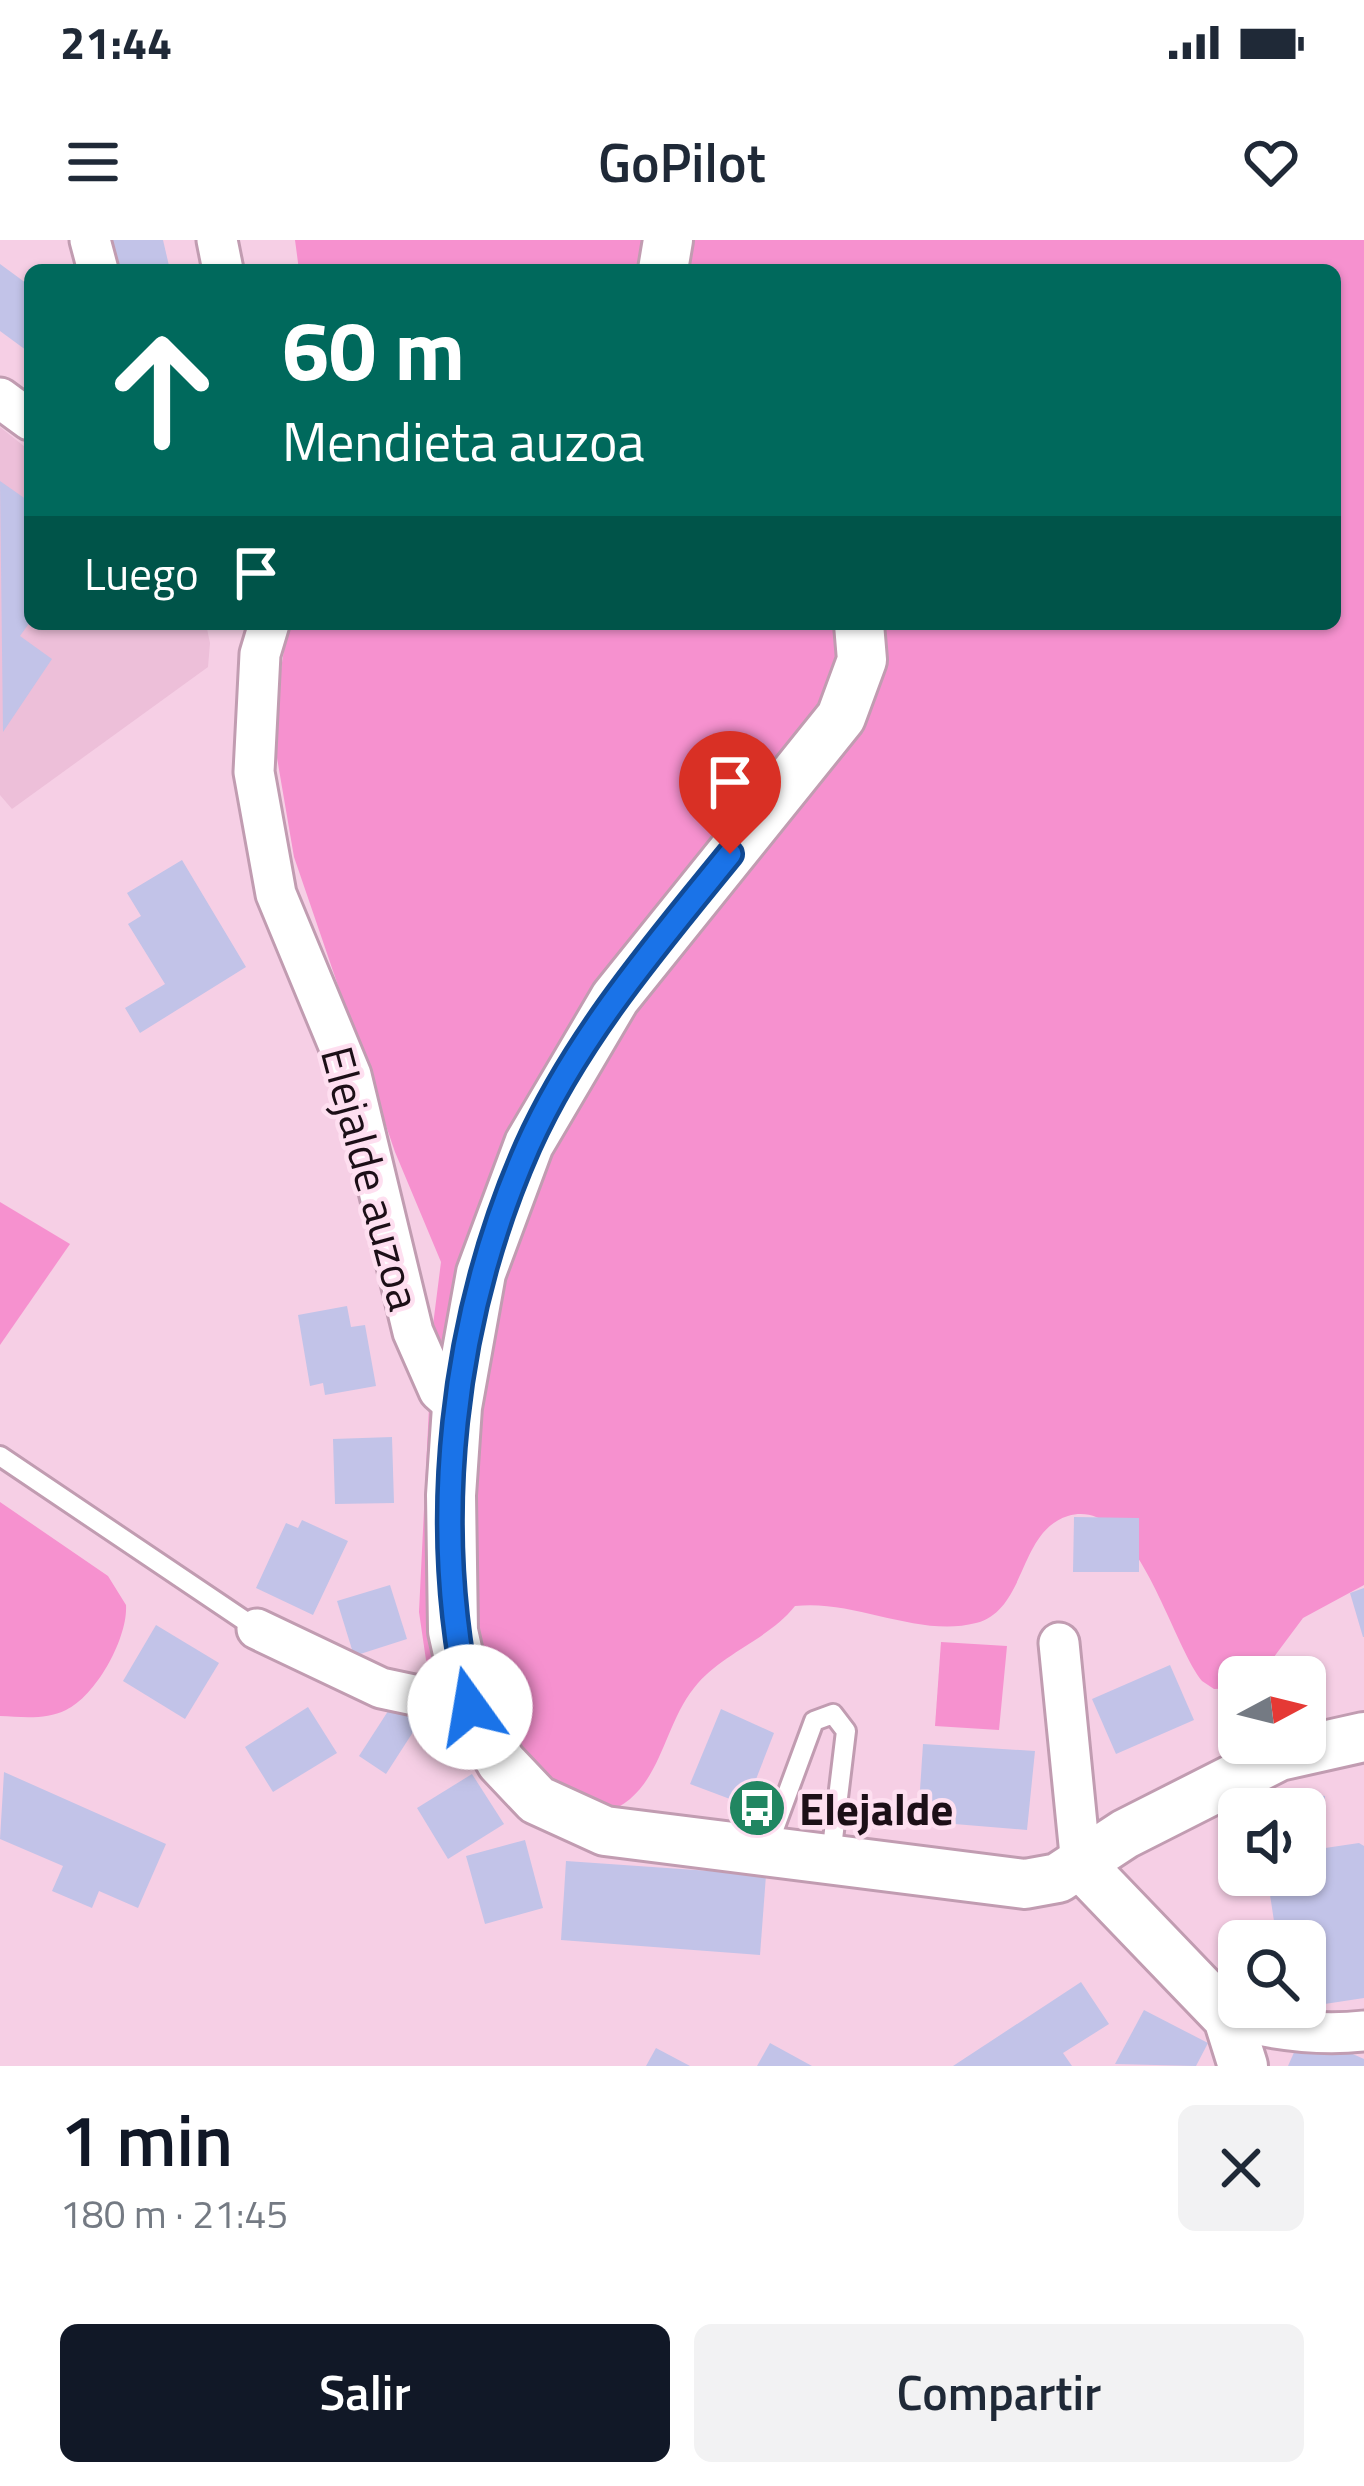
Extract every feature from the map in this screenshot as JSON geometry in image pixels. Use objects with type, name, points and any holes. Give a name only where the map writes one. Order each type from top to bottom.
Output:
[{"type":"street","points":[[860,630],[862,660],[841,717],[615,998],[529,1144],[481,1273],[457,1407],[451,1496],[453,1631],[470,1707],[501,1762],[537,1800],[604,1831],[1025,1884],[1058,1878],[1203,1791],[1280,1756],[1364,1737]]},
{"type":"street","name":"Elejalde auzoa","points":[[258,634],[254,772],[276,894],[351,1075],[413,1332],[439,1390],[457,1407]]},
{"type":"street","points":[[257,1629],[382,1688],[470,1707]]},
{"type":"street","points":[[1059,1643],[1081,1865],[1218,2008]]},
{"type":"street","points":[[1231,2028],[1243,2066]]},
{"type":"street","points":[[1271,2028],[1334,2034],[1364,2031]]},
{"type":"lane","points":[[0,1456],[257,1629]]},
{"type":"lane","points":[[766,1852],[814,1721],[832,1714],[846,1731],[830,1861]]},
{"type":"shaded area","points":[[295,240],[1364,240],[1364,1585],[1303,1618],[1275,1656],[1218,1656],[1218,1689],[1214,1689],[1202,1681],[1190,1661],[1132,1548],[1113,1527],[1092,1516],[1068,1516],[1040,1537],[1005,1603],[976,1623],[932,1626],[840,1608],[795,1606],[705,1676],[683,1705],[649,1777],[622,1805],[603,1814],[480,1771],[461,1750],[426,1660],[419,1612],[433,1325],[441,1262],[395,1152],[294,857],[276,752],[275,708],[287,630],[1341,630],[1341,264],[298,264]]},
{"type":"shaded area","points":[[0,427],[24,446],[24,630],[207,630],[210,643],[208,667],[12,809],[0,795]]},
{"type":"shaded area","points":[[0,1202],[70,1244],[0,1345]]},
{"type":"shaded area","points":[[0,1502],[108,1576],[126,1605],[122,1633],[99,1679],[77,1703],[50,1715],[0,1716]]},
{"type":"shaded area","points":[[941,1642],[1007,1646],[999,1730],[935,1726]]},
{"type":"building","points":[[107,240],[163,240],[169,264],[113,264]]},
{"type":"building","points":[[0,264],[24,282],[24,349],[0,331]]},
{"type":"building","points":[[0,481],[24,498],[24,630],[20,636],[52,659],[3,732]]},
{"type":"building","points":[[182,860],[246,967],[140,1033],[125,1008],[165,984],[128,924],[141,916],[127,893]]},
{"type":"building","points":[[347,1306],[351,1327],[365,1325],[376,1386],[325,1395],[323,1383],[310,1386],[298,1315]]},
{"type":"building","points":[[392,1437],[394,1503],[335,1504],[333,1439]]},
{"type":"building","points":[[1074,1517],[1139,1518],[1139,1572],[1073,1572]]},
{"type":"building","points":[[302,1520],[348,1541],[313,1615],[256,1588],[286,1523],[298,1528]]},
{"type":"building","points":[[390,1585],[407,1639],[354,1656],[337,1601]]},
{"type":"building","points":[[1364,1588],[1364,1637],[1363,1637],[1350,1593]]},
{"type":"building","points":[[156,1625],[219,1663],[185,1719],[123,1681]]},
{"type":"building","points":[[1170,1665],[1194,1720],[1116,1754],[1092,1699]]},
{"type":"building","points":[[392,1705],[424,1715],[386,1774],[359,1756]]},
{"type":"building","points":[[308,1707],[337,1753],[273,1792],[245,1747]]},
{"type":"building","points":[[721,1709],[774,1733],[746,1805],[690,1784]]},
{"type":"building","points":[[923,1744],[1035,1751],[1027,1830],[918,1821]]},
{"type":"building","points":[[4,1772],[166,1844],[138,1908],[99,1891],[92,1908],[52,1891],[63,1866],[0,1839]]},
{"type":"building","points":[[472,1774],[504,1824],[448,1859],[417,1808]]},
{"type":"building","points":[[525,1840],[543,1908],[485,1924],[466,1856]]},
{"type":"building","points":[[1364,1846],[1364,1998],[1326,2004],[1326,1920],[1274,1920],[1270,1896],[1326,1896],[1326,1848]]},
{"type":"building","points":[[566,1861],[766,1875],[760,1955],[561,1940]]},
{"type":"building","points":[[1081,1982],[1109,2024],[1063,2053],[1072,2066],[953,2066]]},
{"type":"building","points":[[1144,2010],[1208,2043],[1196,2066],[1115,2064]]},
{"type":"building","points":[[1303,2032],[1364,2059],[1364,2066],[1288,2066]]},
{"type":"building","points":[[770,2043],[812,2066],[757,2066]]},
{"type":"building","points":[[656,2048],[690,2066],[646,2066]]},
{"type":"place","name":"Elejalde","points":[[757,1808]]},
{"type":"route","points":[[470,1707],[453,1631],[451,1496],[457,1407],[481,1273],[529,1144],[561,1086],[615,998],[730,854]]}]
